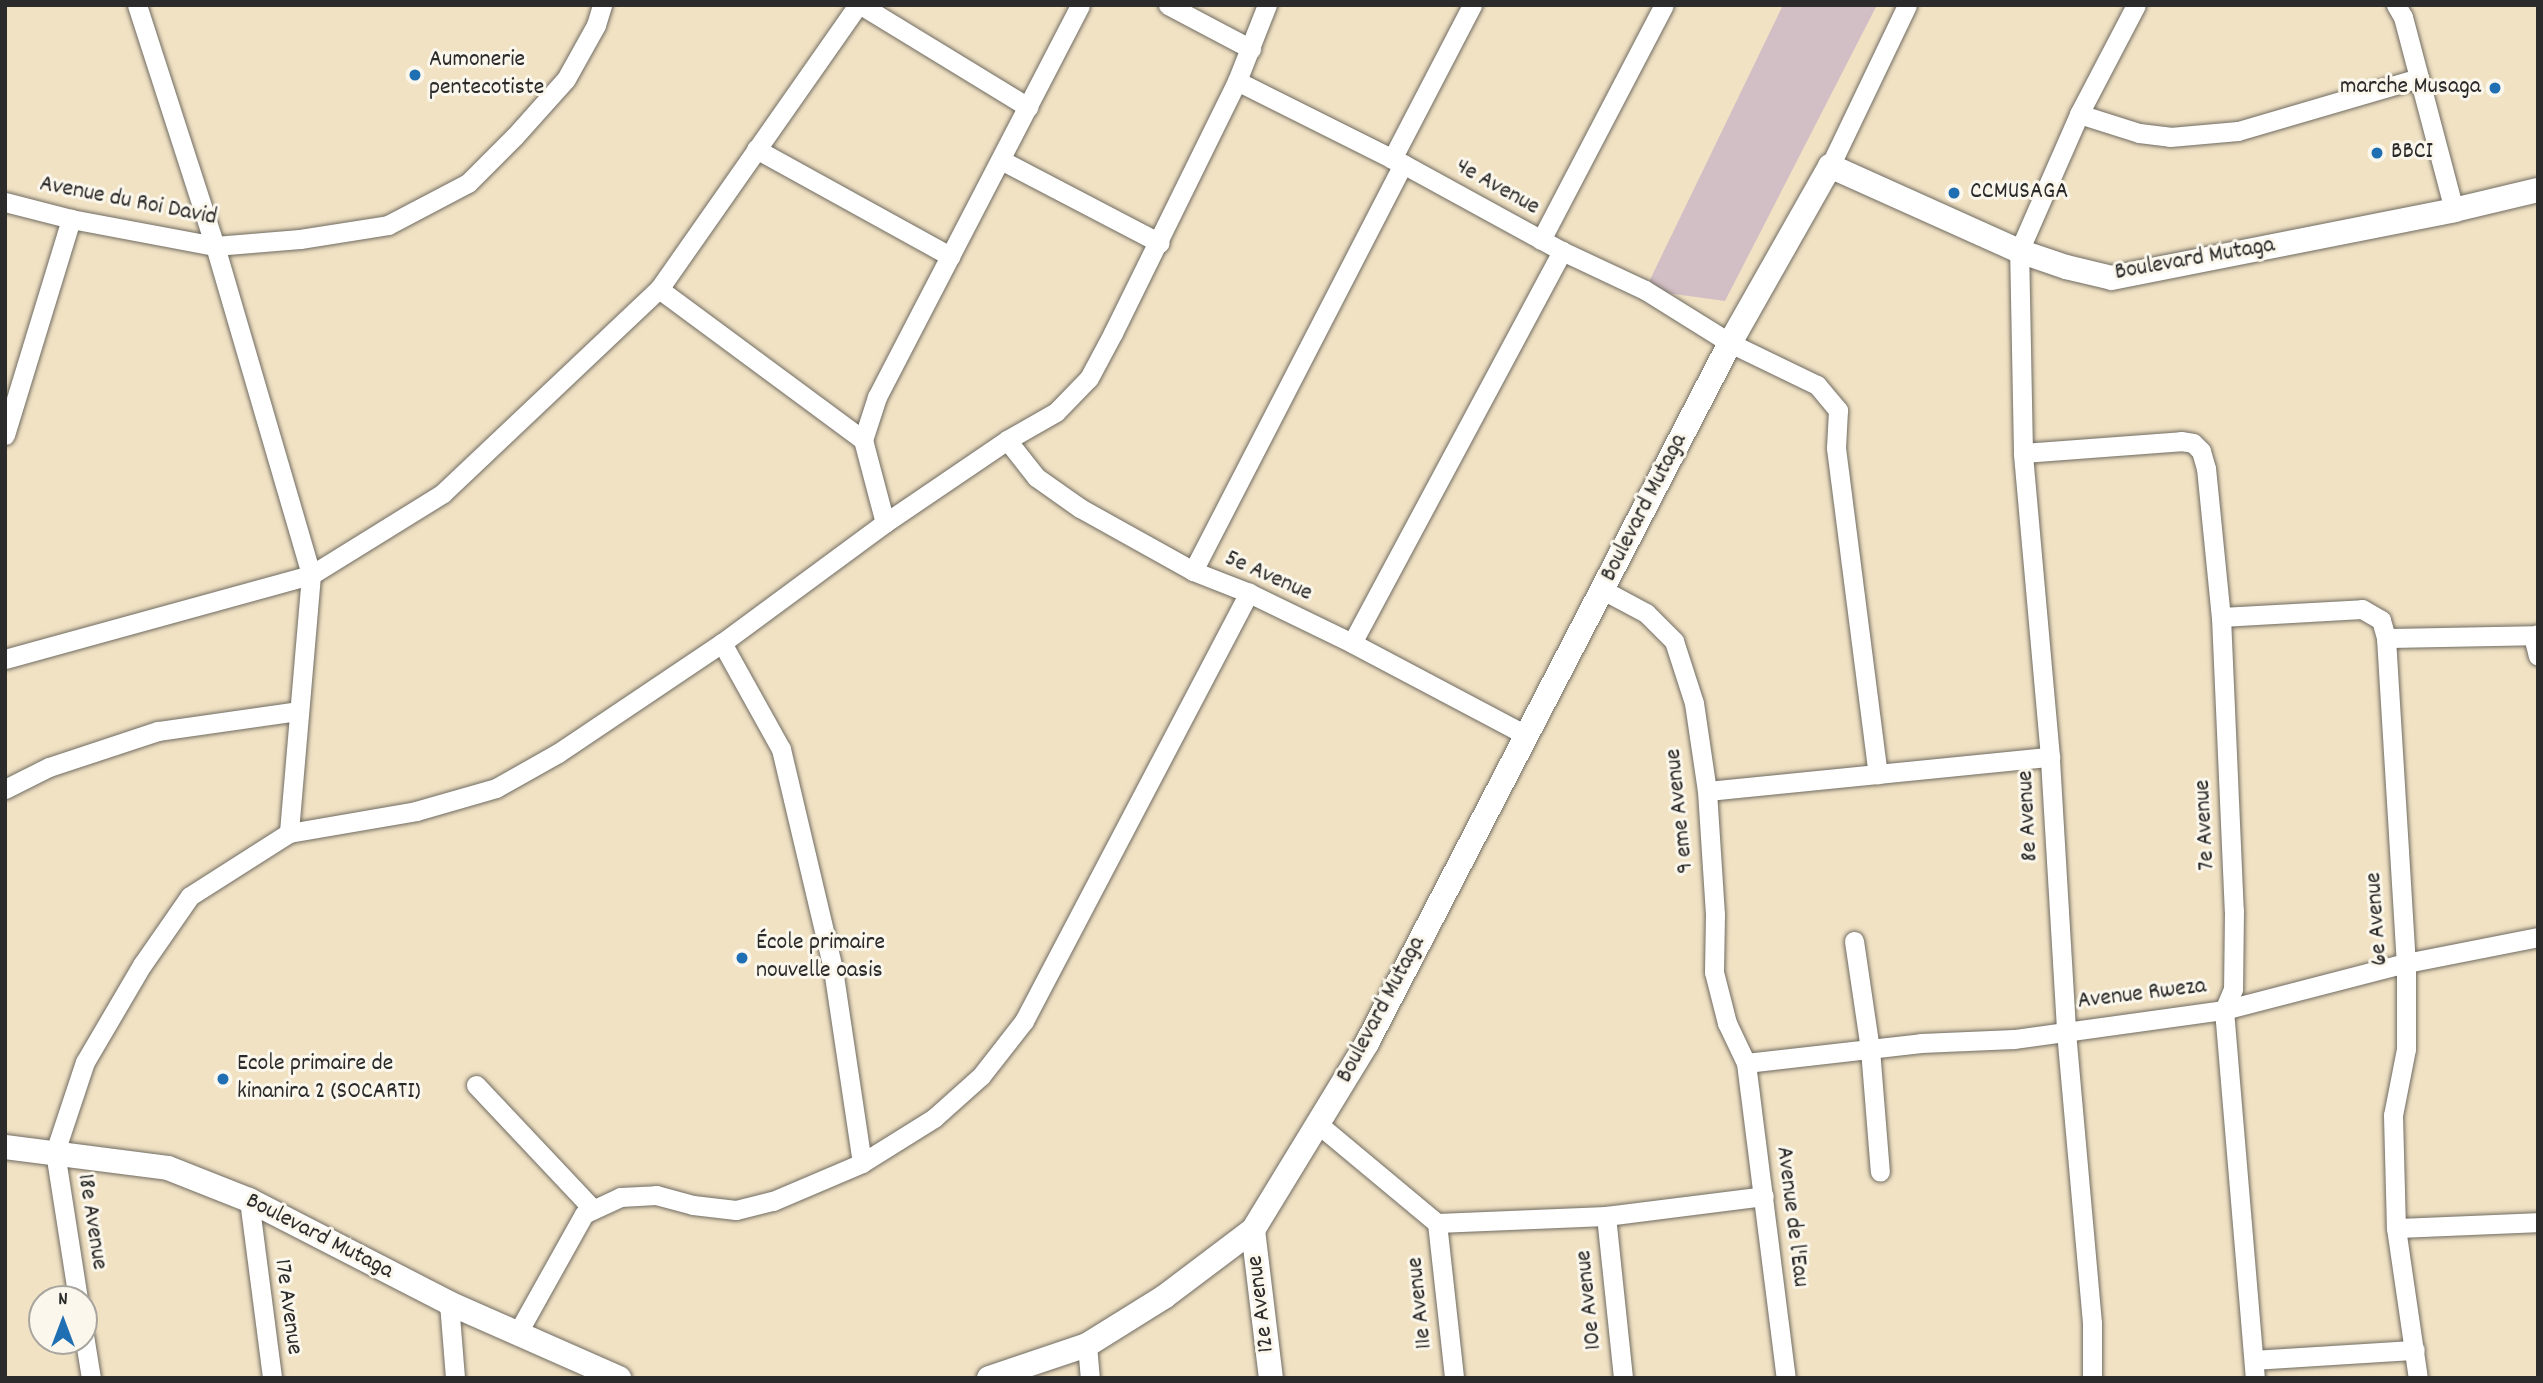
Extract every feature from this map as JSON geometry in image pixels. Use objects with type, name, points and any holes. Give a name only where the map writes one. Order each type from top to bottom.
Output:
[{"type":"street","points":[[137,5],[215,246],[311,575],[289,832]]},
{"type":"street","name":"Avenue du Roi David","points":[[5,202],[71,219],[215,246],[300,239],[388,225],[468,183],[566,79],[596,25],[602,5]]},
{"type":"street","points":[[5,659],[311,575],[443,493],[659,289],[859,5],[1028,107]]},
{"type":"street","points":[[885,523],[863,440],[877,397],[1080,5]]},
{"type":"street","points":[[1168,5],[1251,49]]},
{"type":"street","points":[[55,1152],[85,1062],[142,965],[190,896],[289,832],[416,811],[496,788],[558,752],[722,643],[885,523],[1007,440],[1056,412],[1090,378],[1160,243],[1237,81],[1267,5]]},
{"type":"street","points":[[1193,570],[1398,161],[1472,5]]},
{"type":"street","points":[[1541,240],[1664,5]]},
{"type":"street","points":[[1830,166],[1907,5]]},
{"type":"street","points":[[2019,251],[2080,114],[2136,5]]},
{"type":"street","points":[[2396,5],[2455,210]]},
{"type":"street","points":[[2080,114],[2138,133],[2170,137],[2238,131],[2419,78]]},
{"type":"street","name":"4e Avenue","points":[[1237,81],[1398,161],[1562,251],[1645,290],[1730,343],[1817,385],[1838,410],[1836,448],[1878,774]]},
{"type":"street","points":[[756,149],[950,256]]},
{"type":"street","points":[[1001,160],[1160,243]]},
{"type":"street","name":"Boulevard Mutaga","points":[[989,1378],[1087,1345],[1164,1297],[1254,1230],[1367,1042],[1730,343],[1830,166],[2019,251],[2085,272],[2121,277],[2455,210],[2538,190]]},
{"type":"street","points":[[5,435],[71,219]]},
{"type":"street","points":[[1352,643],[1562,251]]},
{"type":"street","name":"8e Avenue","points":[[2019,251],[2023,453],[2050,757],[2066,1029],[2092,1323],[2092,1378]]},
{"type":"street","points":[[659,289],[863,440]]},
{"type":"street","name":"5e Avenue","points":[[1007,440],[1036,477],[1080,508],[1193,570],[1249,593],[1352,643],[1526,735]]},
{"type":"street","name":"7e Avenue","points":[[2023,453],[2193,443],[2201,451],[2206,468],[2221,617],[2234,911],[2233,989],[2224,1010],[2255,1369]]},
{"type":"street","name":"9 eme Avenue","points":[[1603,590],[1646,613],[1674,641],[1694,703],[1707,791],[1715,914],[1714,972],[1727,1023],[1746,1063]]},
{"type":"street","points":[[517,1334],[584,1214],[620,1197],[656,1195],[693,1205],[736,1210],[773,1201],[862,1163],[934,1118],[981,1076],[1024,1021],[1249,593]]},
{"type":"street","points":[[2221,617],[2362,609],[2381,620],[2386,638],[2537,634],[2538,656]]},
{"type":"street","name":"6e Avenue","points":[[2386,638],[2406,963],[2406,1049],[2393,1115],[2396,1228],[2418,1378]]},
{"type":"street","points":[[722,643],[781,749],[833,969],[862,1163]]},
{"type":"street","points":[[5,789],[49,767],[158,731],[299,711]]},
{"type":"street","points":[[1707,791],[2050,757]]},
{"type":"street","name":"Avenue Rweza","points":[[1746,1063],[1870,1049],[2014,1039],[2066,1029],[2224,1010],[2406,963],[2538,937]]},
{"type":"street","points":[[1854,940],[1870,1049],[1880,1172]]},
{"type":"street","name":"Avenue de l'Eau","points":[[1746,1063],[1786,1378]]},
{"type":"street","points":[[476,1084],[593,1209]]},
{"type":"street","points":[[1318,1124],[1437,1223],[1606,1216],[1763,1196]]},
{"type":"street","name":"Boulevard Mutaga","points":[[5,1147],[168,1168],[249,1200],[449,1303],[619,1378]]},
{"type":"street","name":"18e Avenue","points":[[55,1152],[76,1285]]},
{"type":"street","name":"17e Avenue","points":[[249,1200],[272,1378]]},
{"type":"street","name":"10e Avenue","points":[[1606,1216],[1623,1378]]},
{"type":"street","points":[[2396,1228],[2538,1222]]},
{"type":"street","name":"11e Avenue","points":[[1437,1223],[1454,1378]]},
{"type":"street","name":"12e Avenue","points":[[1254,1230],[1271,1378]]},
{"type":"street","points":[[449,1303],[455,1378]]},
{"type":"street","points":[[1087,1345],[1090,1378]]},
{"type":"street","points":[[2255,1369],[2415,1350]]},
{"type":"street","points":[[87,1355],[91,1378]]},
{"type":"shaded area","points":[[1783,5],[1877,5],[1725,301],[1645,290]]},
{"type":"place","name":"Aumonerie pentecotiste","points":[[415,75]]},
{"type":"place","name":"marche Musaga","points":[[2495,88]]},
{"type":"place","name":"BBCI","points":[[2377,153]]},
{"type":"place","name":"CCMUSAGA","points":[[1954,193]]},
{"type":"place","name":"École primaire nouvelle oasis","points":[[742,958]]},
{"type":"place","name":"Ecole primaire de kinanira 2 (SOCARTI)","points":[[223,1079]]}]
